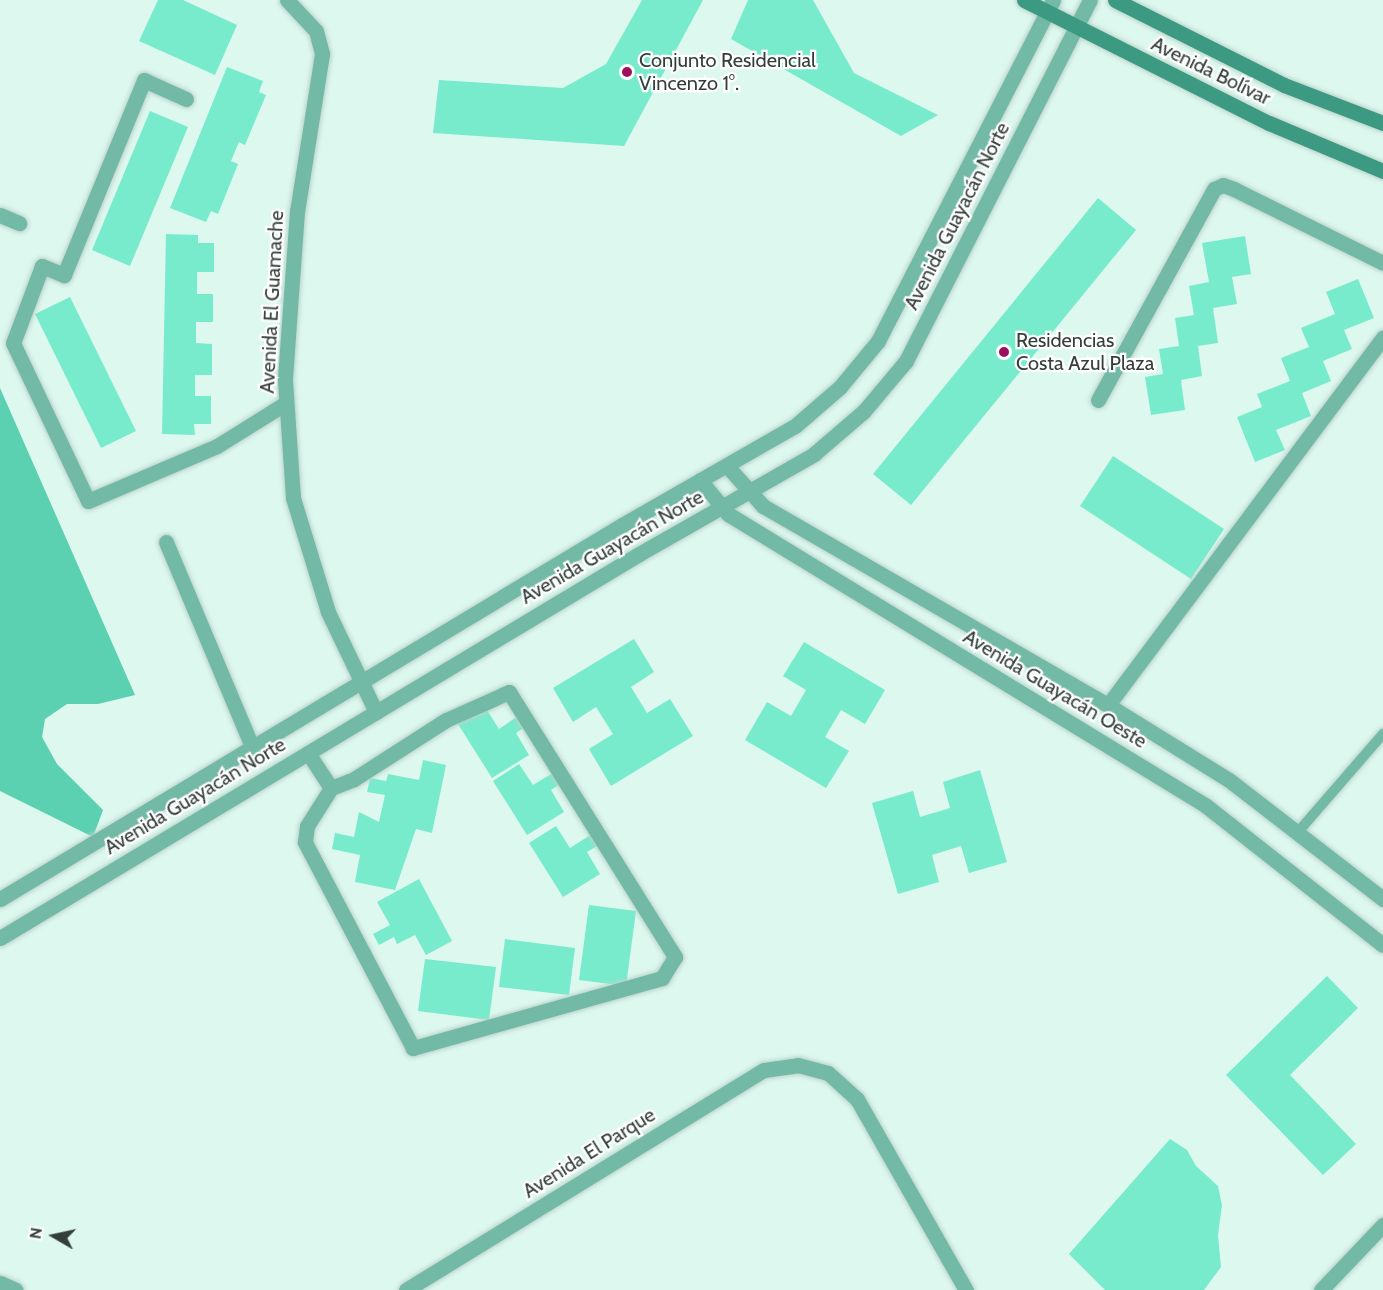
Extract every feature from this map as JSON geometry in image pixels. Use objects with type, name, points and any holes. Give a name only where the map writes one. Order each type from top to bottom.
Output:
[{"type":"street","name":"Avenida El Guamache","points":[[287,0],[316,31],[322,54],[297,211],[285,380],[293,498],[328,612],[376,712]]},
{"type":"street","name":"Avenida Bolívar","points":[[1024,0],[1049,6],[1076,28],[1269,123],[1383,171]]},
{"type":"street","name":"Avenida Guayacán Norte","points":[[0,938],[376,712],[814,454],[864,411],[906,361],[1090,0]]},
{"type":"street","name":"Avenida Bolívar","points":[[1115,0],[1284,85],[1383,123]]},
{"type":"street","name":"Avenida Guayacán Norte","points":[[0,899],[700,480],[795,426],[840,387],[878,341],[1049,6]]},
{"type":"street","points":[[186,99],[144,80],[64,275],[42,266],[13,343],[88,501],[217,446],[286,403]]},
{"type":"street","points":[[1098,400],[1214,189],[1224,185],[1234,189],[1383,263]]},
{"type":"street","points":[[0,214],[18,223]]},
{"type":"street","points":[[1107,705],[1383,337]]},
{"type":"street","name":"Avenida Guayacán Oeste","points":[[727,466],[747,492],[763,506],[1107,705],[1229,780],[1383,899]]},
{"type":"street","name":"Avenida Guayacán Oeste","points":[[700,480],[720,508],[1205,805],[1383,945]]},
{"type":"street","points":[[166,542],[252,747]]},
{"type":"street","points":[[509,692],[675,957],[671,967],[662,978],[413,1048],[305,842],[307,826],[331,788],[354,779],[446,720],[509,692]]},
{"type":"street","points":[[308,753],[331,788]]},
{"type":"street","name":"Avenida El Parque","points":[[406,1290],[764,1070],[798,1065],[828,1073],[857,1099],[962,1289]]},
{"type":"street","points":[[1322,1290],[1383,1225]]},
{"type":"street","points":[[0,1283],[16,1290]]},
{"type":"lane","points":[[1298,832],[1383,734]]},
{"type":"green space","points":[[0,388],[135,695],[98,704],[67,704],[45,719],[42,737],[57,764],[103,810],[93,837],[0,791]]},
{"type":"building","points":[[158,0],[183,0],[237,25],[215,75],[139,41]]},
{"type":"building","name":"Conjunto Residencial Vincenzo 1°.","points":[[642,0],[703,0],[624,146],[433,133],[439,80],[563,88],[606,64]]},
{"type":"building","points":[[748,0],[813,0],[854,73],[938,115],[901,136],[731,39]]},
{"type":"building","points":[[227,67],[263,81],[259,92],[266,95],[245,145],[239,142],[231,161],[238,164],[218,214],[211,211],[206,222],[170,208]]},
{"type":"building","points":[[150,111],[188,127],[130,266],[92,250]]},
{"type":"building","name":"Residencias Costa Azul Plaza","points":[[1098,198],[1136,230],[911,505],[873,474]]},
{"type":"building","points":[[166,234],[198,235],[198,243],[214,243],[214,272],[197,272],[197,294],[213,294],[213,322],[196,322],[196,343],[212,344],[212,375],[195,375],[195,396],[211,396],[211,424],[194,424],[195,435],[162,434]]},
{"type":"building","points":[[1245,236],[1251,274],[1232,277],[1237,304],[1213,308],[1218,343],[1198,346],[1202,376],[1181,380],[1185,410],[1151,415],[1145,377],[1163,374],[1159,349],[1179,346],[1175,318],[1194,315],[1189,286],[1209,282],[1202,243]]},
{"type":"building","points":[[1358,279],[1374,318],[1344,330],[1352,349],[1323,361],[1331,381],[1302,393],[1311,416],[1276,430],[1285,450],[1255,462],[1237,417],[1262,407],[1257,394],[1290,381],[1281,358],[1309,347],[1301,328],[1335,314],[1326,292]]},
{"type":"building","points":[[70,297],[136,431],[101,448],[35,314]]},
{"type":"building","points":[[1113,456],[1224,529],[1191,579],[1080,506]]},
{"type":"building","points":[[634,639],[654,672],[631,687],[647,713],[670,699],[693,736],[611,786],[589,749],[613,734],[596,707],[573,722],[553,688]]},
{"type":"building","points":[[804,642],[885,690],[865,724],[841,710],[825,737],[849,751],[826,788],[745,740],[767,702],[791,716],[806,690],[783,676]]},
{"type":"building","points":[[485,707],[499,729],[521,714],[528,725],[516,733],[529,755],[492,778],[458,724]]},
{"type":"building","points":[[423,760],[446,765],[432,833],[416,829],[395,890],[355,882],[360,855],[332,849],[335,833],[354,837],[359,812],[379,822],[385,795],[367,792],[370,778],[386,781],[388,774],[419,780]]},
{"type":"building","points":[[519,764],[533,785],[556,771],[563,782],[551,790],[564,812],[527,835],[493,781]]},
{"type":"building","points":[[980,770],[1007,862],[969,873],[961,846],[932,855],[939,882],[898,894],[872,803],[913,791],[920,817],[950,808],[943,782]]},
{"type":"building","points":[[556,826],[570,848],[592,834],[599,845],[587,852],[600,874],[563,897],[529,843]]},
{"type":"building","points":[[419,879],[452,941],[426,955],[415,935],[397,944],[394,937],[379,945],[373,934],[390,925],[377,902]]},
{"type":"building","points":[[589,905],[636,911],[626,986],[579,980]]},
{"type":"building","points":[[505,939],[575,948],[569,995],[499,987]]},
{"type":"building","points":[[425,959],[496,967],[489,1020],[418,1011]]},
{"type":"building","points":[[1327,976],[1358,1008],[1290,1075],[1356,1144],[1323,1175],[1226,1075]]},
{"type":"building","points":[[1170,1139],[1187,1150],[1196,1166],[1218,1186],[1222,1205],[1218,1235],[1221,1267],[1204,1290],[1105,1290],[1069,1254]]},
{"type":"place","name":"Conjunto Residencial Vincenzo 1°.","points":[[627,72]]},
{"type":"place","name":"Residencias Costa Azul Plaza","points":[[1004,352]]}]
